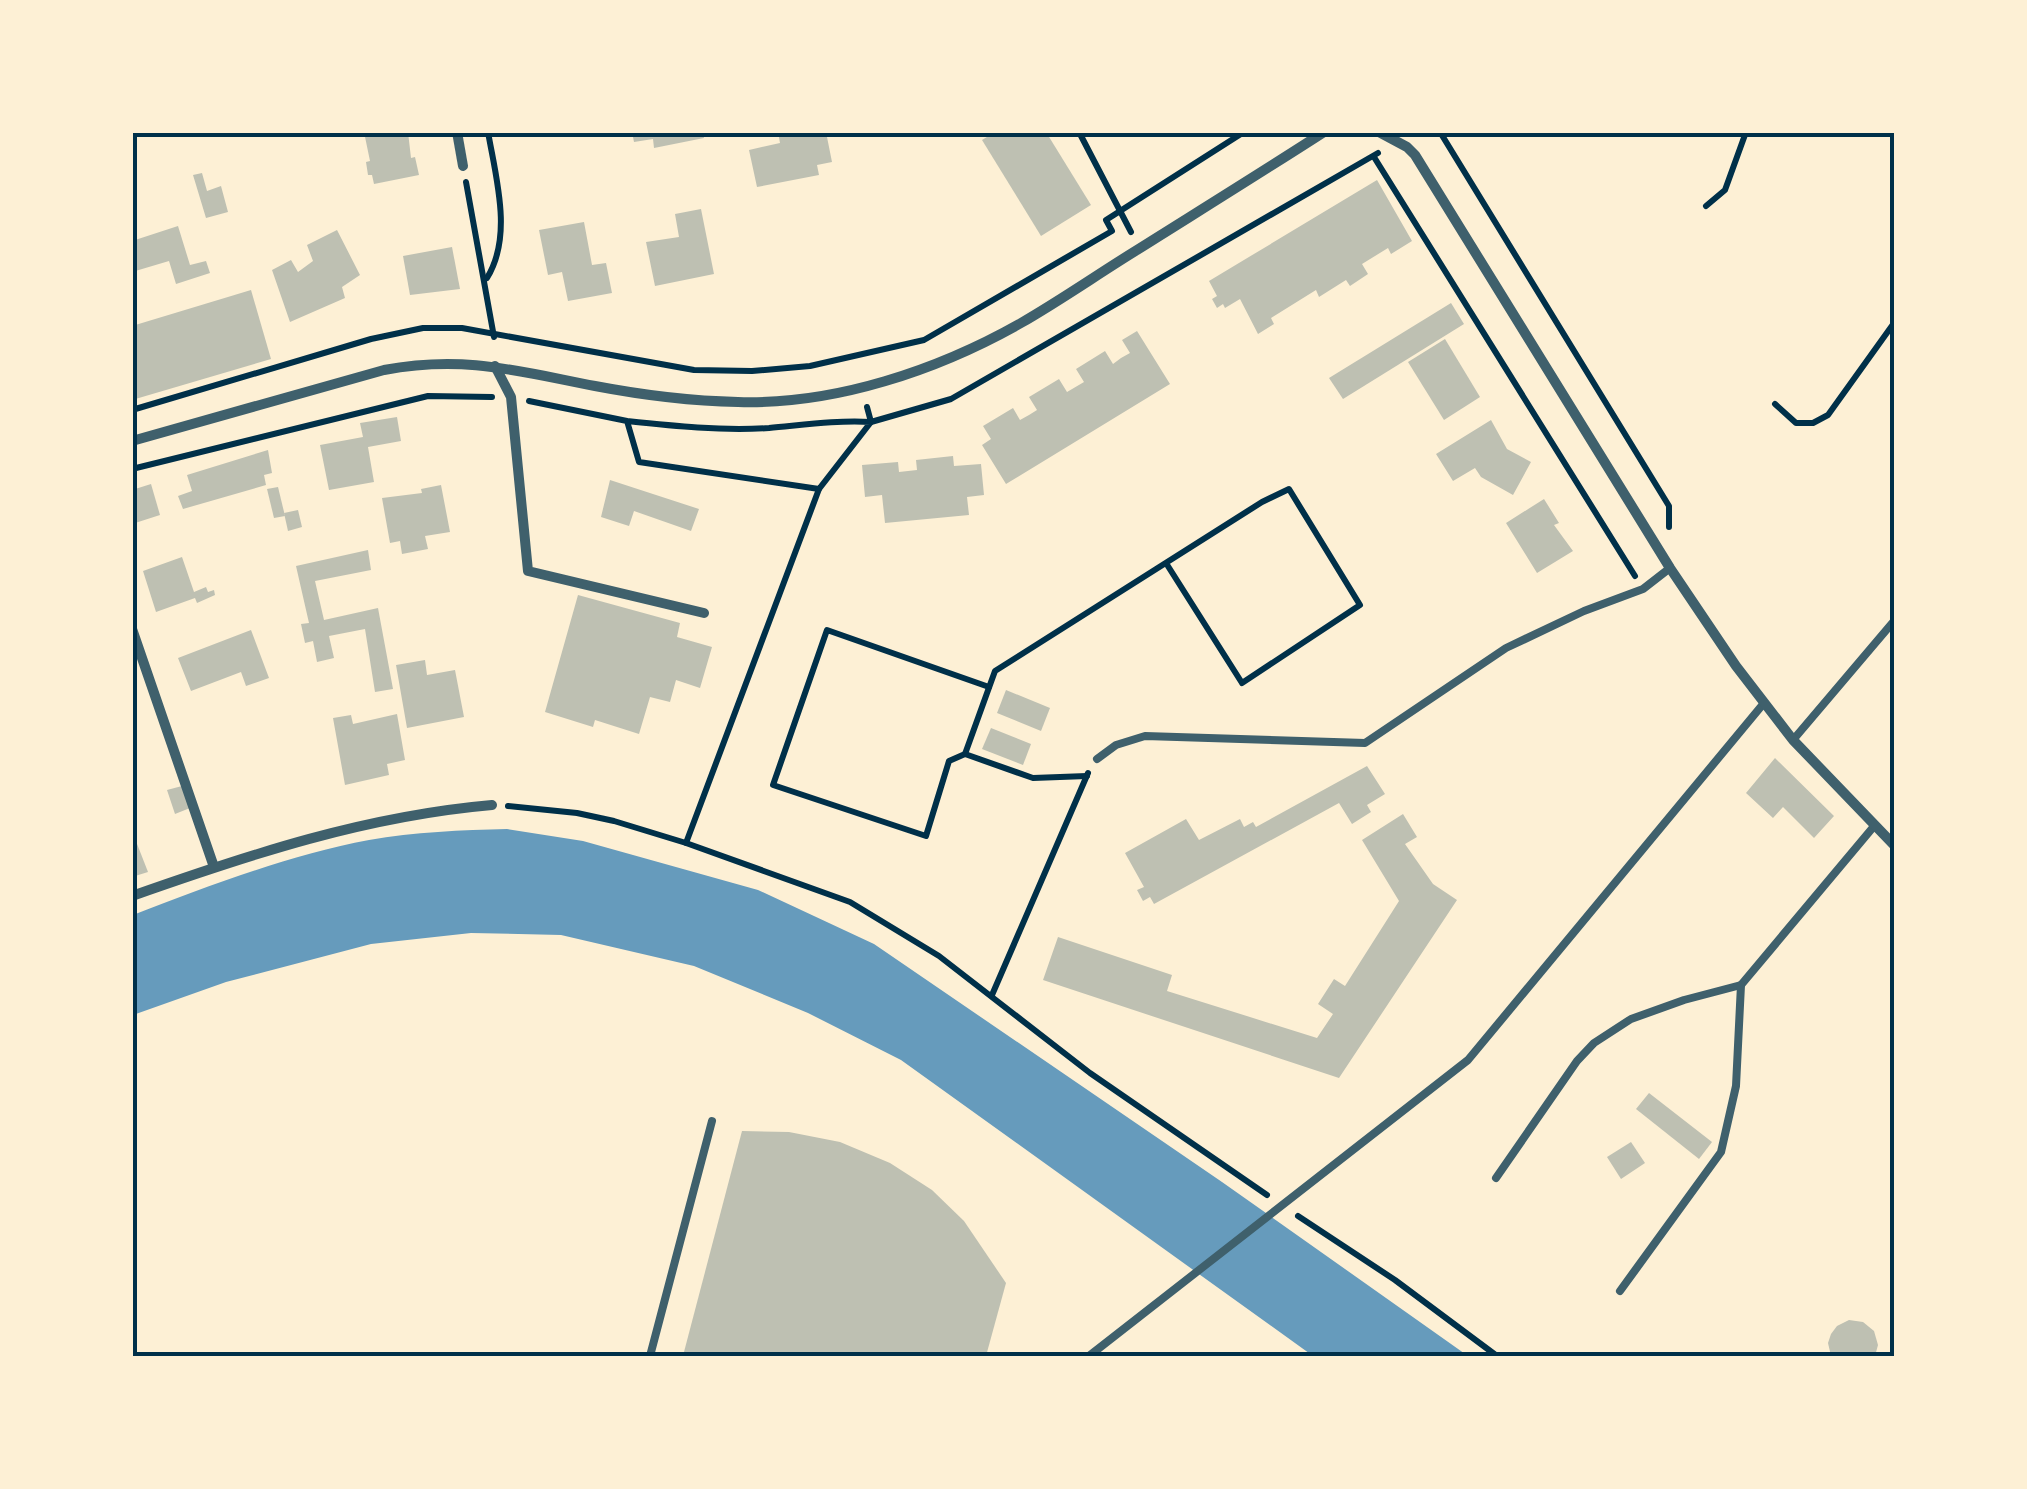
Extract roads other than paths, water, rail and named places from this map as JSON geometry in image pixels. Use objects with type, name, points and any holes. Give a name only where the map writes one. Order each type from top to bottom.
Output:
[{"type":"street","points":[[457,132],[463,166]]},
{"type":"street","points":[[132,440],[384,370],[424,363],[495,366],[647,395],[697,400],[799,398],[863,386],[914,372],[1020,324],[1324,132]]},
{"type":"street","points":[[1379,132],[1407,146],[1415,155],[1670,568],[1764,703],[1793,740],[1894,845]]},
{"type":"street","points":[[495,366],[511,398],[528,571],[704,613]]},
{"type":"street","points":[[132,629],[214,867]]},
{"type":"street","points":[[132,896],[306,839],[396,816],[492,805]]},
{"type":"lane","points":[[1097,759],[1116,745],[1145,736],[1365,743],[1506,648],[1584,611],[1644,590],[1670,568]]},
{"type":"lane","points":[[1793,740],[1894,621]]},
{"type":"lane","points":[[1089,1356],[1468,1060],[1764,703]]},
{"type":"lane","points":[[1496,1178],[1594,1043],[1631,1019],[1741,985],[1875,826]]},
{"type":"lane","points":[[1620,1291],[1720,1152],[1736,1086],[1741,985]]},
{"type":"lane","points":[[650,1356],[712,1122]]},
{"type":"water","points":[[507,829],[583,841],[758,890],[874,944],[1468,1356],[1313,1356],[901,1060],[808,1013],[694,966],[561,935],[471,933],[371,944],[226,982],[133,1015],[133,915],[249,872],[339,846],[403,835]]}]
